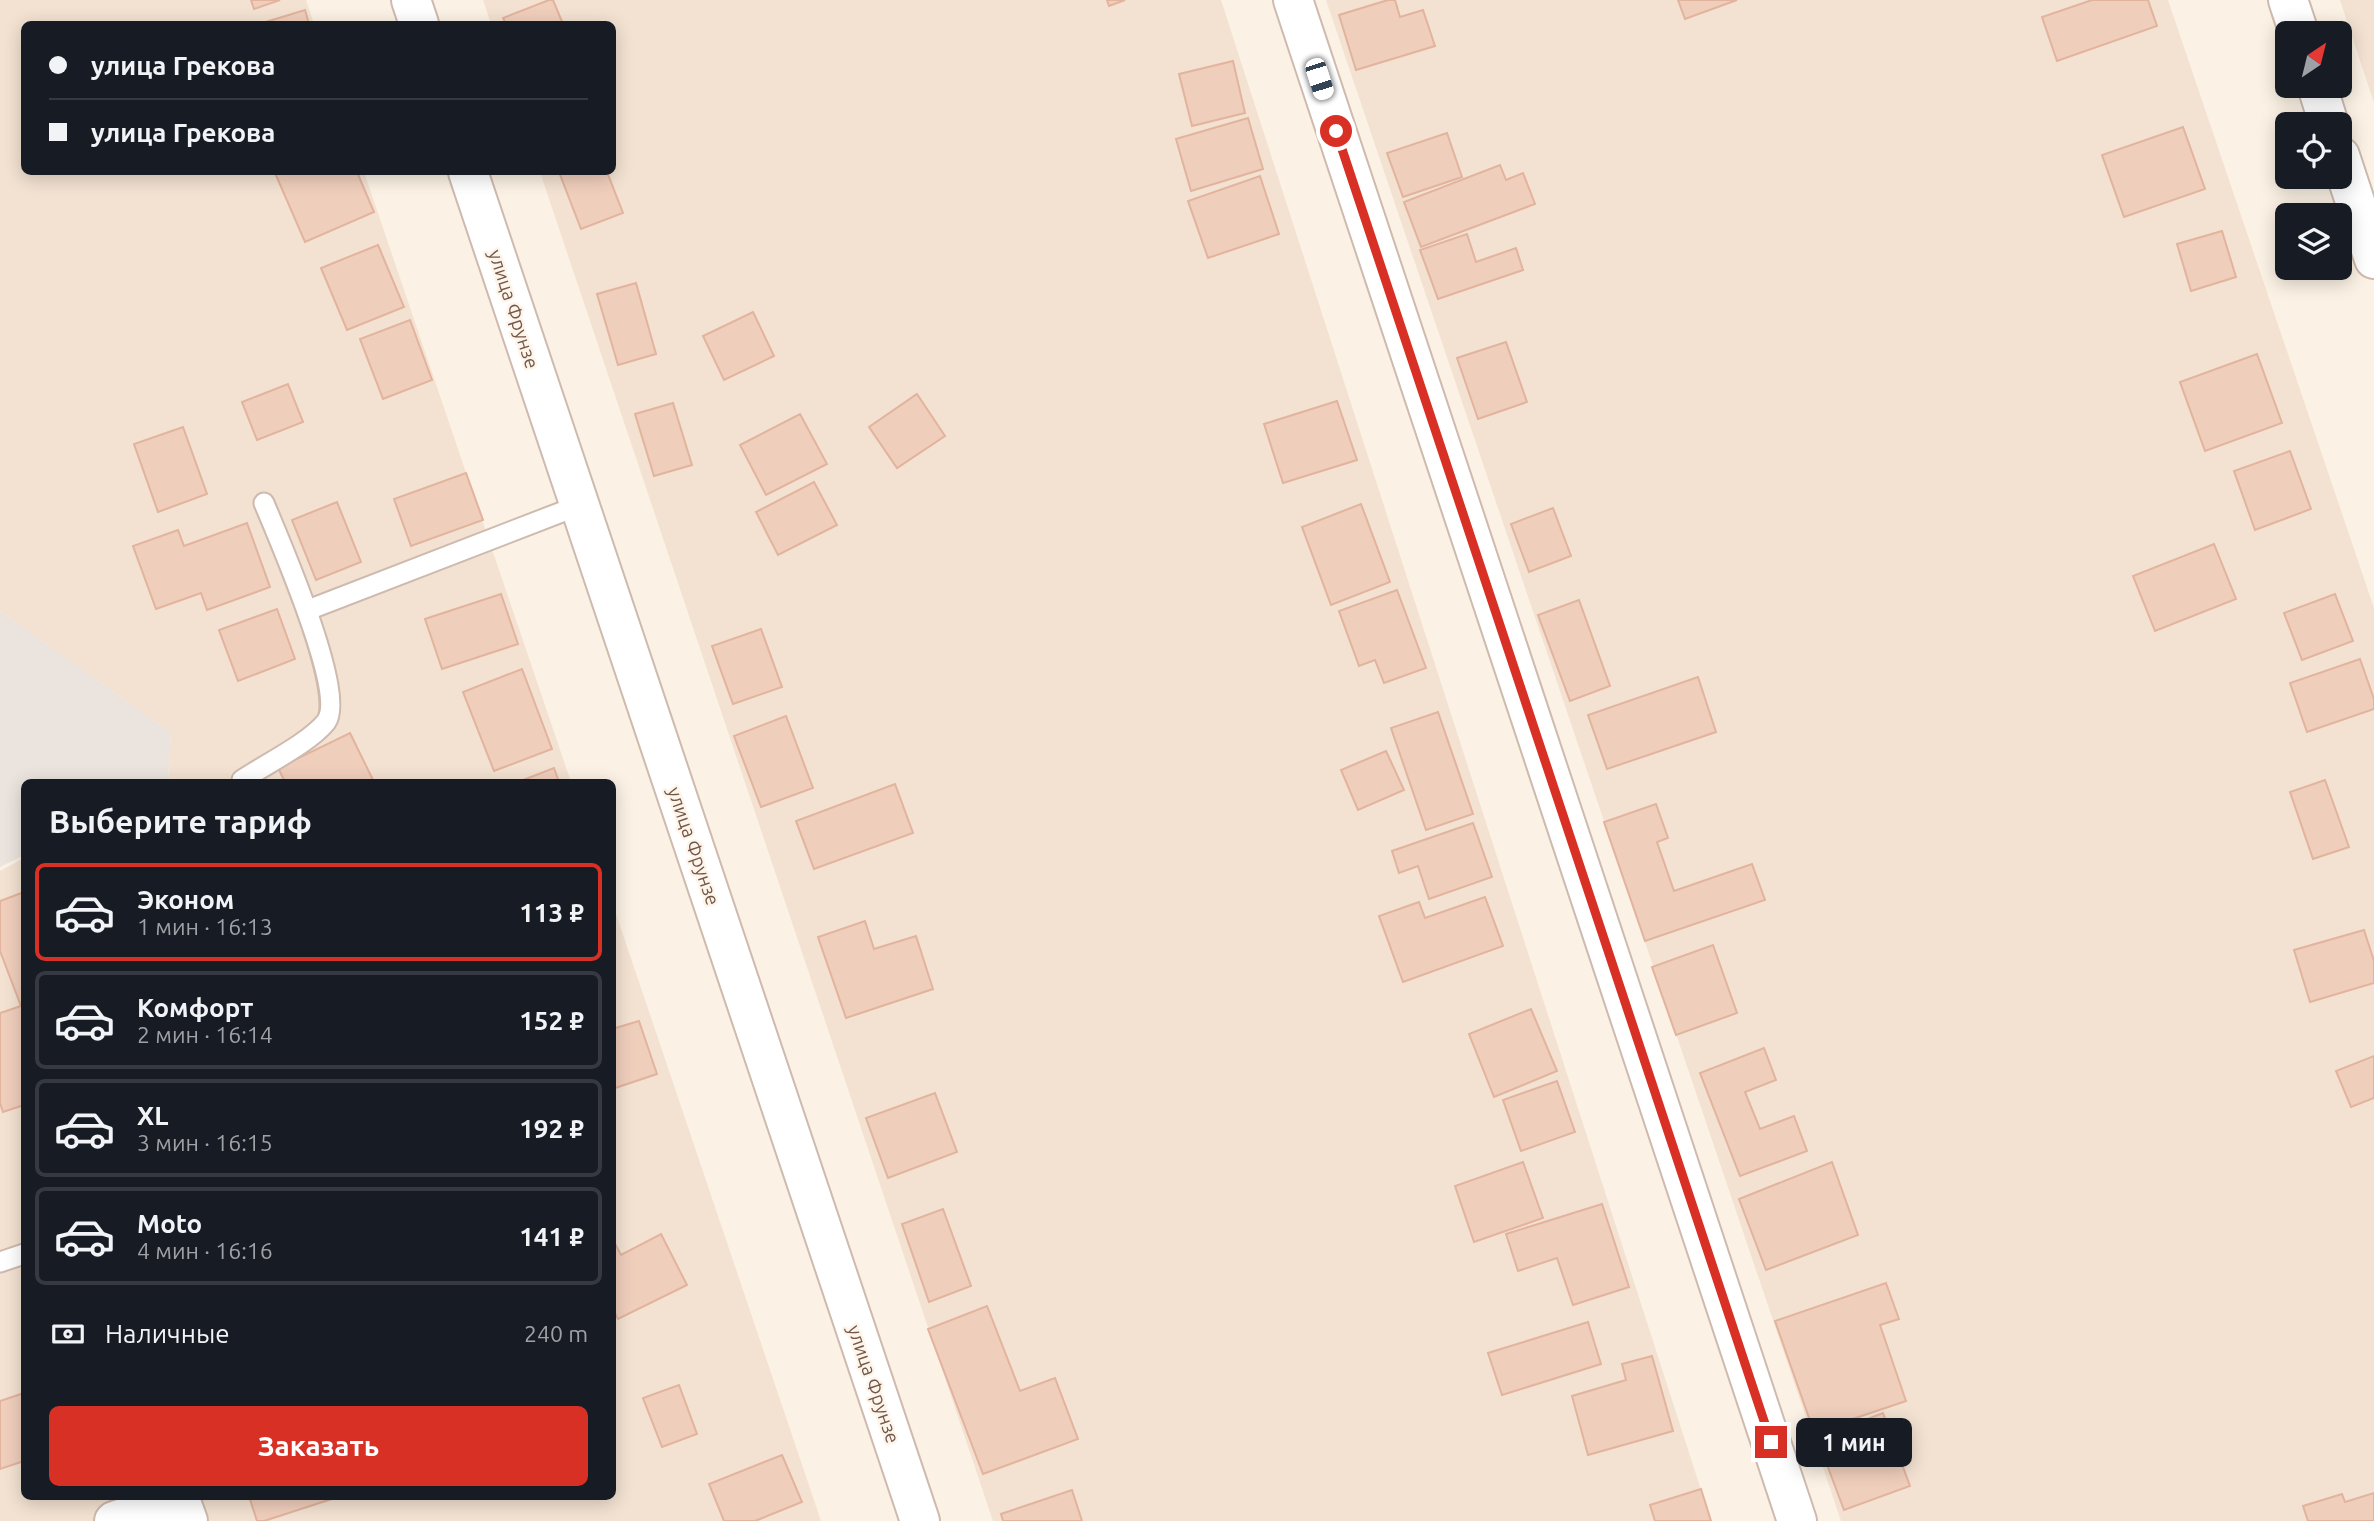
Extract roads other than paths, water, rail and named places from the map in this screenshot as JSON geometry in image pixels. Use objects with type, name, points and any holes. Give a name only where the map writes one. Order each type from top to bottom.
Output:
[{"type":"street","points":[[411,0],[418,21]]},
{"type":"street","points":[[1293,0],[1797,1521]]},
{"type":"street","points":[[2288,0],[2295,21]]},
{"type":"street","name":"улица Фрунзе","points":[[469,175],[920,1521]]},
{"type":"street","points":[[2351,189],[2374,259]]},
{"type":"street","points":[[114,1521],[177,1500]]},
{"type":"street","points":[[180,1500],[188,1521]]},
{"type":"lane","points":[[244,779],[316,732],[328,720],[332,700],[308,610],[264,503]]},
{"type":"lane","points":[[308,610],[580,505]]},
{"type":"lane","points":[[0,1262],[21,1255]]}]
